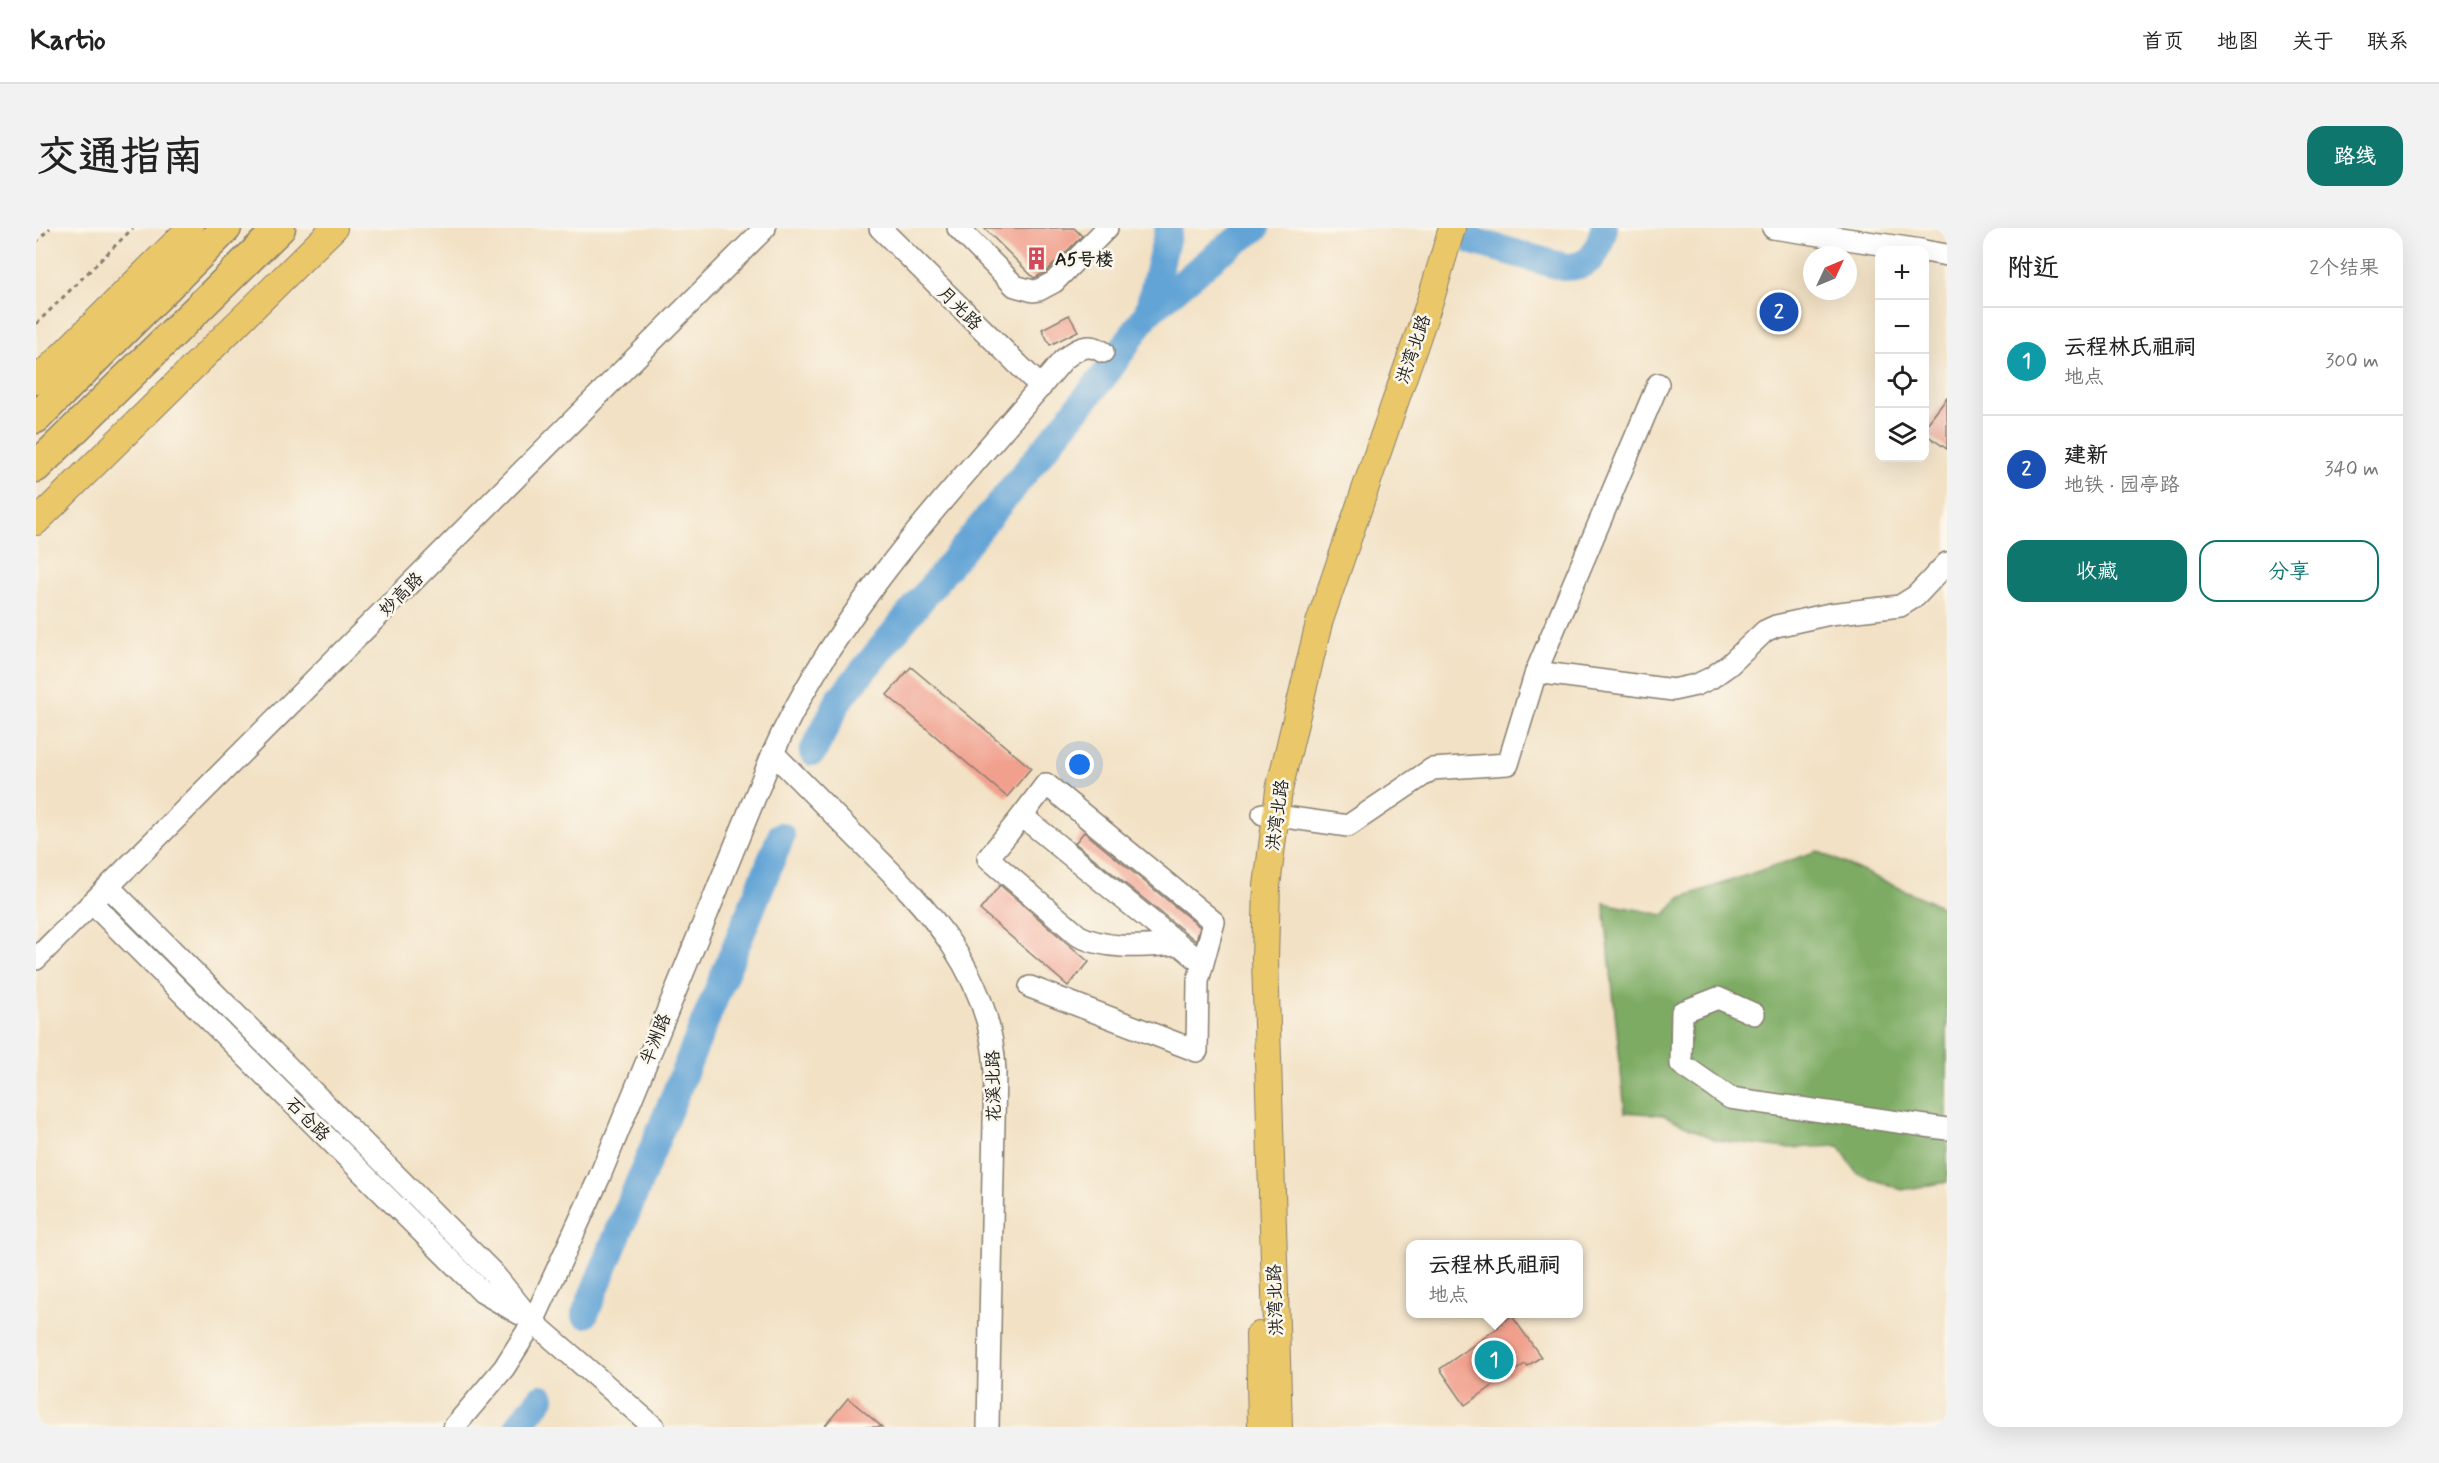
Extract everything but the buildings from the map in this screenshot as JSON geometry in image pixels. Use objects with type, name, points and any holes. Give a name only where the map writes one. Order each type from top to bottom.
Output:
[{"type":"highway","points":[[36,418],[226,228]]},
{"type":"highway","points":[[36,466],[280,228]]},
{"type":"main road","points":[[36,381],[190,228]]},
{"type":"main road","points":[[36,522],[334,228]]},
{"type":"main road","name":"洪湾北路","points":[[1279,1427],[1265,958],[1270,816],[1280,723],[1316,580],[1376,401],[1419,289],[1437,228]]},
{"type":"main road","name":"洪湾北路","points":[[1261,1427],[1250,950],[1253,902],[1270,816],[1319,623],[1432,295],[1452,228]]},
{"type":"street","name":"妙高路","points":[[36,959],[765,228]]},
{"type":"street","name":"月光路","points":[[880,228],[1041,387]]},
{"type":"street","points":[[958,228],[1011,282],[1020,288],[1039,291],[1054,282],[1107,228]]},
{"type":"street","points":[[1773,228],[1890,246]]},
{"type":"street","points":[[1929,252],[1947,255]]},
{"type":"street","name":"半洲路","points":[[454,1427],[504,1368],[533,1322],[598,1178],[773,753],[794,708],[841,630],[900,554],[1063,360],[1074,351],[1088,346],[1103,352]]},
{"type":"street","points":[[1270,816],[1348,826],[1432,769],[1508,764],[1536,672],[1658,384]]},
{"type":"street","points":[[1536,672],[1673,690],[1684,689],[1711,678],[1729,665],[1765,631],[1776,626],[1830,614],[1900,606],[1916,596],[1947,563]]},
{"type":"street","name":"花溪北路","points":[[773,753],[905,885],[938,923],[965,968],[990,1029],[995,1071],[988,1427]]},
{"type":"street","points":[[1030,987],[1197,1051],[1196,1003],[1202,963],[1214,922],[1046,784],[987,858],[1079,936],[1093,943],[1136,946],[1179,944]]},
{"type":"street","points":[[1022,816],[1202,963]]},
{"type":"street","name":"石仓路","points":[[109,887],[493,1273],[533,1322],[654,1427]]},
{"type":"street","name":"石仓路","points":[[92,903],[482,1292],[533,1322]]},
{"type":"street","points":[[1754,1014],[1718,998],[1682,1012],[1681,1064],[1730,1098],[1947,1129]]},
{"type":"path","points":[[36,242],[50,228]]},
{"type":"path","points":[[36,324],[133,228]]},
{"type":"green space","points":[[1817,851],[1947,909],[1947,1182],[1902,1190],[1857,1173],[1839,1146],[1787,1148],[1716,1140],[1663,1115],[1625,1112],[1604,903],[1664,915],[1680,898]]},
{"type":"waterway","points":[[813,752],[839,700],[1108,371],[1148,312],[1169,228]]},
{"type":"waterway","points":[[1148,312],[1220,252],[1256,228]]},
{"type":"waterway","points":[[1473,241],[1564,267],[1581,264],[1592,257],[1599,245],[1604,228]]},
{"type":"waterway","points":[[585,1314],[781,836]]},
{"type":"waterway","points":[[518,1427],[541,1398]]},
{"type":"place","name":"A5号楼","points":[[1037,259]]},
{"type":"place","name":"建新","points":[[1779,312]]},
{"type":"place","name":"云程林氏祖祠","points":[[1494,1360]]}]
